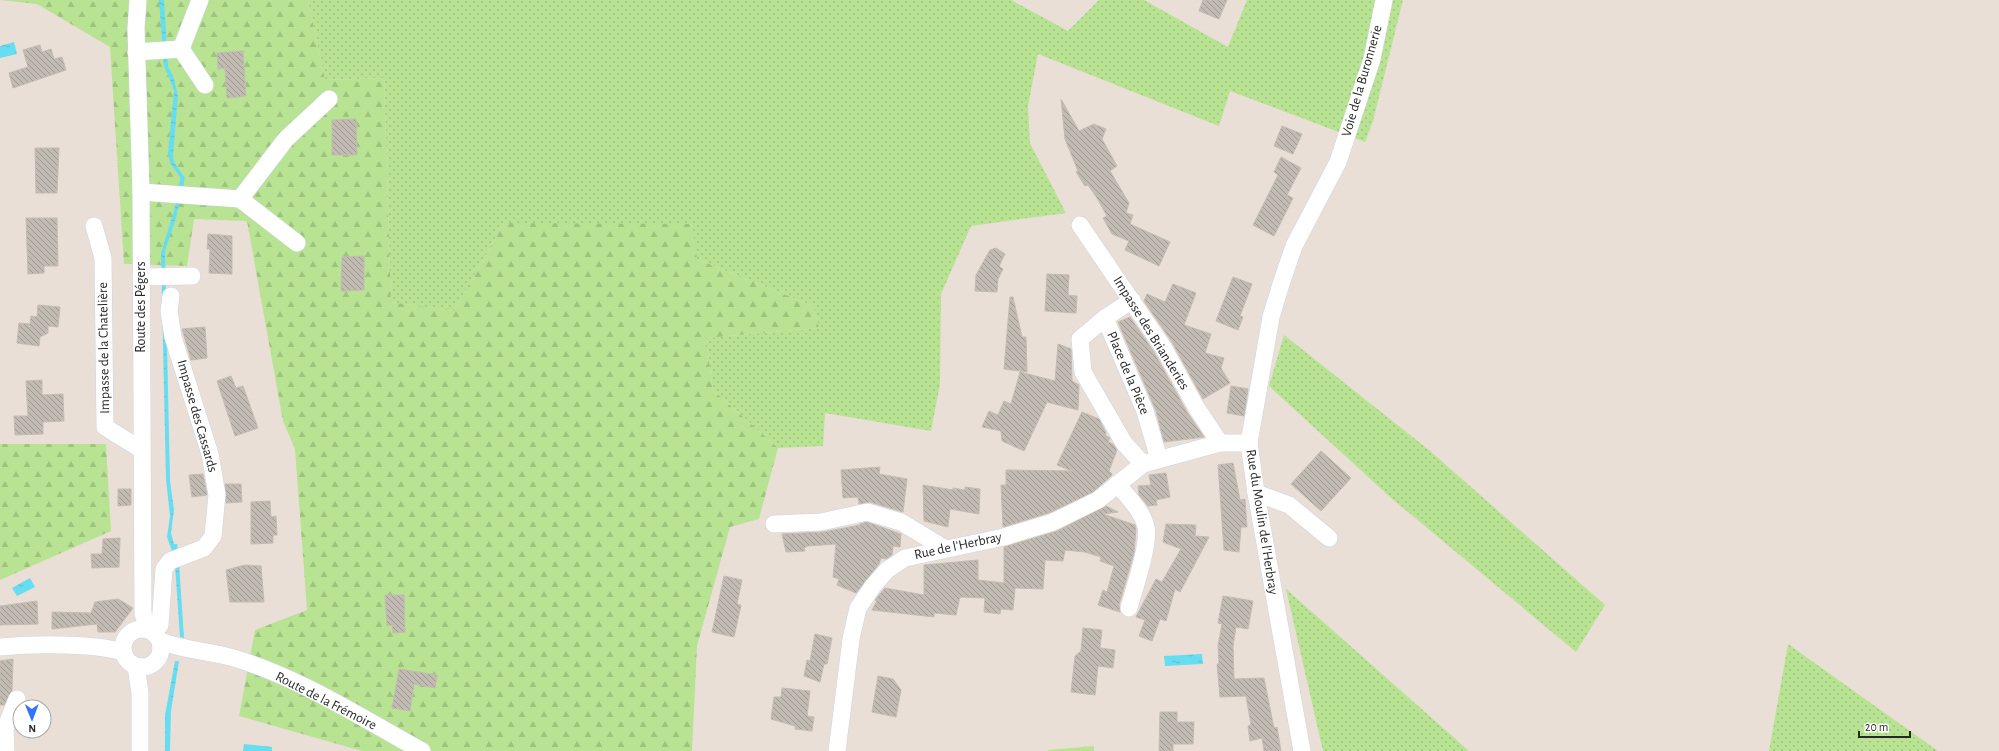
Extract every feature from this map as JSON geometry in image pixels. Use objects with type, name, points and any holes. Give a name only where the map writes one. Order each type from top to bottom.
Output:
[{"type":"street","name":"Route des Pégers","points":[[138,0],[136,52],[141,192],[142,450],[150,633]]},
{"type":"street","points":[[181,49],[200,0]]},
{"type":"street","name":"Voie de la Buronnerie","points":[[1338,162],[1372,59],[1384,0]]},
{"type":"street","points":[[136,52],[181,49]]},
{"type":"street","points":[[181,49],[205,85]]},
{"type":"street","points":[[240,199],[286,139],[329,99]]},
{"type":"street","name":"Rue du Moulin de l'Herbray","points":[[1302,751],[1256,493],[1249,443],[1271,317],[1281,284],[1294,246],[1338,162]]},
{"type":"street","points":[[141,192],[240,199],[297,243]]},
{"type":"street","name":"Impasse des Brianderies","points":[[1080,225],[1163,347],[1196,407],[1220,443]]},
{"type":"street","name":"Impasse de la Chatelière","points":[[94,226],[103,258],[105,427],[142,450]]},
{"type":"street","points":[[141,277],[192,276]]},
{"type":"street","name":"Impasse des Cassards","points":[[150,633],[160,625],[164,569],[170,560],[204,548],[213,536],[217,495],[210,454],[173,337],[169,310],[171,296]]},
{"type":"street","points":[[1105,318],[1132,300]]},
{"type":"street","name":"Place de la Pièce","points":[[1143,464],[1124,443],[1083,372],[1080,340],[1105,318],[1145,411],[1159,459]]},
{"type":"street","name":"Rue de l'Herbray","points":[[837,751],[851,639],[858,608],[873,586],[887,570],[905,558],[944,548],[1004,537],[1053,522],[1098,500],[1143,464],[1220,443],[1249,443]]},
{"type":"street","points":[[1117,484],[1137,510],[1146,526],[1147,538],[1129,608]]},
{"type":"street","points":[[1256,493],[1289,505],[1329,538]]},
{"type":"street","points":[[774,524],[821,522],[867,512],[901,522],[944,548]]},
{"type":"street","points":[[132,631],[150,633],[154,663],[142,666],[130,663],[124,646],[132,631]]},
{"type":"street","name":"Route de la Frémoire","points":[[150,633],[181,649],[236,658],[290,679],[422,751]]},
{"type":"street","points":[[0,647],[18,645],[124,646]]},
{"type":"street","points":[[140,751],[140,693],[142,666]]},
{"type":"street","points":[[6,751],[5,729],[12,712]]},
{"type":"green space","points":[[0,0],[308,0],[325,80],[384,78],[391,302],[454,311],[504,223],[692,224],[697,259],[813,306],[819,328],[706,338],[713,390],[778,448],[759,519],[730,527],[697,646],[692,751],[362,751],[239,716],[255,630],[307,610],[295,449],[283,421],[247,221],[194,219],[187,266],[124,264],[110,47],[37,4]]},
{"type":"green space","points":[[308,0],[1011,0],[1068,31],[1099,0],[1144,0],[1228,47],[1247,0],[1403,0],[1373,121],[1365,142],[1230,91],[1219,126],[1038,54],[1028,106],[1030,143],[1066,213],[971,226],[941,294],[940,384],[931,431],[825,413],[823,446],[778,448],[713,390],[706,338],[819,328],[813,306],[697,259],[504,223],[454,311],[391,302],[384,78],[325,80]]},
{"type":"green space","points":[[1284,335],[1429,450],[1605,605],[1576,652],[1390,497],[1269,386]]},
{"type":"green space","points":[[0,444],[106,444],[111,531],[0,580]]},
{"type":"green space","points":[[1286,589],[1469,751],[1323,751]]},
{"type":"green space","points":[[1788,644],[1938,751],[1769,751]]},
{"type":"green space","points":[[1094,746],[1094,751],[1048,751],[1048,750]]},
{"type":"water","points":[[159,0],[164,0],[168,66],[174,79],[178,95],[173,156],[174,162],[185,178],[176,218],[165,251],[170,481],[174,510],[171,533],[174,544],[177,544],[178,551],[173,554],[167,537],[170,516],[166,479],[161,253],[174,211],[180,177],[170,163],[168,153],[174,90],[164,66]]},
{"type":"water","points":[[14,42],[17,54],[0,58],[0,46]]},
{"type":"water","points":[[179,563],[184,638],[180,637],[175,565]]},
{"type":"water","points":[[30,578],[35,587],[17,596],[12,588]]},
{"type":"water","points":[[1202,654],[1203,664],[1165,666],[1164,656]]},
{"type":"water","points":[[175,661],[179,661],[171,711],[170,751],[165,751],[165,715]]},
{"type":"water","points":[[244,744],[272,747],[272,751],[243,751]]},
{"type":"building","points":[[1203,0],[1227,0],[1219,19],[1199,11]]},
{"type":"building","points":[[40,45],[42,52],[51,49],[54,59],[62,57],[66,70],[13,88],[9,73],[28,67],[23,50]]},
{"type":"building","points":[[243,51],[246,96],[227,98],[225,68],[218,69],[217,53]]},
{"type":"building","points":[[1061,99],[1079,131],[1094,124],[1106,129],[1102,139],[1117,166],[1110,171],[1129,203],[1126,213],[1133,215],[1130,224],[1170,242],[1159,266],[1125,250],[1129,241],[1112,234],[1103,218],[1107,216],[1097,198],[1088,185],[1085,186],[1076,172],[1078,171],[1065,139]]},
{"type":"building","points":[[356,119],[357,155],[332,155],[332,120]]},
{"type":"building","points":[[1282,126],[1302,134],[1293,154],[1274,146]]},
{"type":"building","points":[[35,148],[59,148],[57,193],[36,193]]},
{"type":"building","points":[[1281,157],[1301,168],[1287,195],[1293,198],[1274,236],[1253,225],[1278,175],[1274,172]]},
{"type":"building","points":[[26,218],[57,218],[58,266],[44,266],[44,273],[28,274]]},
{"type":"building","points":[[208,234],[232,236],[232,274],[209,273],[210,249],[207,249]]},
{"type":"building","points":[[996,248],[1005,254],[999,266],[1003,269],[998,279],[997,292],[975,291],[976,275],[990,250]]},
{"type":"building","points":[[364,256],[364,290],[341,291],[342,257]]},
{"type":"building","points":[[1047,274],[1069,275],[1068,295],[1077,296],[1076,313],[1045,311]]},
{"type":"building","points":[[1233,277],[1252,284],[1240,316],[1243,317],[1238,330],[1216,321]]},
{"type":"building","points":[[1173,284],[1196,293],[1184,325],[1211,334],[1205,353],[1224,358],[1221,368],[1230,383],[1203,399],[1172,342],[1144,301],[1147,294],[1165,302]]},
{"type":"building","points":[[1010,297],[1013,297],[1022,337],[1026,337],[1027,372],[1004,369]]},
{"type":"building","points":[[38,305],[60,307],[58,327],[48,326],[48,333],[40,337],[39,346],[17,343],[19,323],[30,324],[31,316],[37,317]]},
{"type":"building","points":[[1130,317],[1154,352],[1187,412],[1204,437],[1164,442],[1156,411],[1118,322]]},
{"type":"building","points":[[205,327],[207,358],[191,360],[182,329]]},
{"type":"building","points":[[1058,344],[1071,349],[1072,381],[1079,385],[1078,410],[1047,402],[1024,451],[1002,441],[1001,431],[982,427],[989,411],[998,415],[1004,401],[1011,404],[1020,372],[1055,381]]},
{"type":"building","points":[[231,376],[236,388],[243,386],[258,428],[235,436],[217,381]]},
{"type":"building","points":[[42,380],[42,395],[63,394],[64,421],[43,422],[43,434],[15,435],[14,416],[28,416],[26,381]]},
{"type":"building","points":[[1231,386],[1248,389],[1244,416],[1227,413]]},
{"type":"building","points":[[1082,412],[1099,419],[1106,433],[1105,435],[1110,438],[1108,442],[1113,444],[1117,450],[1109,471],[1112,474],[1111,476],[1093,492],[1049,513],[1003,527],[1001,485],[1006,485],[1006,470],[1072,471],[1057,465]]},
{"type":"building","points":[[1321,451],[1351,478],[1321,511],[1291,484]]},
{"type":"building","points":[[1233,463],[1240,500],[1245,499],[1247,527],[1241,527],[1239,552],[1224,550],[1218,465]]},
{"type":"building","points":[[880,467],[879,474],[907,479],[903,512],[870,502],[859,504],[858,497],[843,498],[841,470]]},
{"type":"building","points":[[1166,473],[1170,497],[1156,500],[1157,505],[1148,506],[1139,495],[1138,486],[1151,485],[1149,475]]},
{"type":"building","points":[[203,474],[207,495],[192,497],[189,475]]},
{"type":"building","points":[[225,484],[241,484],[242,502],[226,503]]},
{"type":"building","points":[[923,485],[953,490],[953,488],[965,490],[965,487],[980,489],[979,514],[950,509],[948,527],[924,521]]},
{"type":"building","points":[[118,489],[131,489],[131,505],[118,506]]},
{"type":"building","points":[[270,501],[271,517],[276,516],[277,535],[273,535],[273,543],[251,544],[251,502]]},
{"type":"building","points":[[1106,506],[1118,512],[1103,514],[1135,525],[1136,529],[1134,553],[1119,605],[1120,612],[1098,605],[1103,590],[1107,592],[1114,566],[1100,561],[1101,557],[1085,552],[1065,550],[1063,561],[1045,560],[1043,589],[1015,588],[1013,610],[1001,609],[1000,614],[984,612],[985,598],[960,597],[956,615],[934,613],[934,617],[872,610],[877,601],[875,600],[885,588],[924,595],[924,565],[978,560],[978,580],[1004,583],[1004,547],[1057,531]]},
{"type":"building","points":[[867,522],[901,534],[900,547],[893,546],[892,555],[886,559],[881,558],[879,564],[856,593],[837,585],[839,579],[833,577],[836,544],[808,546],[804,548],[805,551],[786,552],[782,534],[823,532],[860,525]]},
{"type":"building","points":[[1166,524],[1196,525],[1195,536],[1209,537],[1180,592],[1175,589],[1166,621],[1160,619],[1152,641],[1139,636],[1145,620],[1136,617],[1156,579],[1162,582],[1181,549],[1163,542]]},
{"type":"building","points":[[120,538],[119,567],[92,568],[91,554],[102,554],[103,539]]},
{"type":"building","points":[[245,565],[261,566],[264,602],[230,602],[226,570]]},
{"type":"building","points":[[724,576],[742,580],[737,604],[741,605],[734,637],[712,632]]},
{"type":"building","points":[[385,595],[404,595],[405,632],[393,633],[392,625],[387,626]]},
{"type":"building","points":[[1223,596],[1253,601],[1248,629],[1236,627],[1233,646],[1234,679],[1264,678],[1274,728],[1277,727],[1281,751],[1264,751],[1262,738],[1250,741],[1248,726],[1251,725],[1246,696],[1220,697],[1217,664],[1219,664],[1218,645],[1222,624],[1218,623]]},
{"type":"building","points":[[118,599],[133,608],[115,632],[98,632],[97,624],[52,629],[52,612],[91,613],[95,602]]},
{"type":"building","points":[[37,601],[38,624],[0,625],[0,606]]},
{"type":"building","points":[[1083,628],[1102,630],[1100,648],[1115,650],[1113,668],[1098,666],[1095,695],[1071,692],[1075,656],[1081,651]]},
{"type":"building","points":[[815,634],[832,638],[827,664],[824,664],[820,682],[804,676],[807,660],[810,661]]},
{"type":"building","points":[[13,659],[12,691],[4,705],[0,705],[0,661]]},
{"type":"building","points":[[399,669],[437,675],[435,688],[414,684],[410,711],[392,708]]},
{"type":"building","points":[[878,676],[893,679],[901,690],[896,717],[872,712]]},
{"type":"building","points":[[782,688],[810,691],[807,716],[814,717],[812,731],[795,729],[795,726],[771,719],[774,697],[781,697]]},
{"type":"building","points":[[1160,712],[1177,712],[1177,722],[1194,722],[1193,744],[1173,744],[1173,751],[1159,751]]}]
